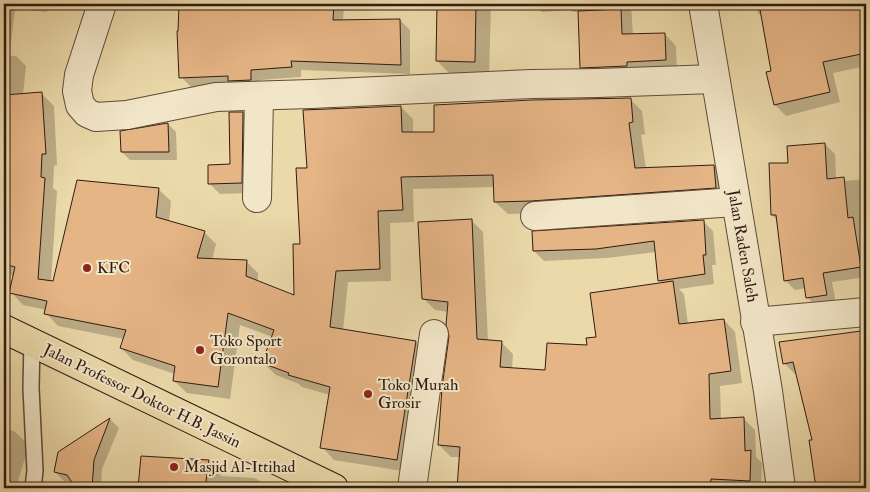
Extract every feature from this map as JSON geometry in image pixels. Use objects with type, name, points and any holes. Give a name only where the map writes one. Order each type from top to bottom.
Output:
[{"type":"highway","name":"Jalan Professor Doktor H.B. Jassin","points":[[4,329],[334,488]]},
{"type":"street","points":[[102,4],[79,75],[77,92],[80,105],[87,113],[96,117],[127,115],[216,97],[532,84],[598,84],[715,79]]},
{"type":"street","name":"Jalan Raden Saleh","points":[[703,4],[768,391],[780,488]]},
{"type":"street","points":[[258,198],[259,96]]},
{"type":"street","points":[[534,216],[735,202]]},
{"type":"street","points":[[756,322],[866,312]]},
{"type":"street","points":[[412,488],[434,334]]},
{"type":"lane","points":[[32,342],[31,388],[35,471],[33,488]]},
{"type":"building","points":[[179,4],[334,4],[333,20],[400,19],[401,65],[291,61],[292,67],[251,70],[251,80],[228,81],[228,76],[179,78],[177,31]]},
{"type":"building","points":[[437,4],[476,4],[475,62],[436,61]]},
{"type":"building","points":[[759,4],[866,4],[866,53],[823,62],[830,92],[774,105],[766,72],[771,71]]},
{"type":"building","points":[[621,9],[622,34],[665,33],[666,60],[627,62],[627,66],[580,68],[578,11]]},
{"type":"building","points":[[42,92],[46,154],[42,154],[41,177],[45,178],[38,279],[53,281],[77,180],[159,188],[156,217],[205,231],[197,258],[247,260],[246,276],[294,295],[293,244],[300,244],[296,168],[307,168],[303,110],[401,106],[402,132],[434,132],[434,105],[532,100],[631,98],[633,122],[629,123],[635,168],[714,165],[716,188],[494,202],[493,175],[401,177],[403,210],[378,211],[380,269],[336,271],[330,327],[416,341],[397,460],[320,448],[330,387],[288,375],[289,373],[262,363],[274,330],[228,313],[218,387],[173,381],[175,366],[120,348],[126,330],[44,314],[47,301],[9,293],[15,267],[4,264],[4,95]]},
{"type":"building","points":[[229,112],[243,112],[242,183],[208,184],[208,165],[230,164]]},
{"type":"building","points":[[168,123],[169,152],[121,152],[120,131]]},
{"type":"building","points":[[825,143],[827,179],[844,177],[848,218],[853,217],[861,267],[823,273],[827,295],[806,298],[803,278],[784,281],[776,215],[771,215],[769,163],[788,163],[787,146]]},
{"type":"building","points":[[472,219],[477,339],[502,341],[500,367],[545,370],[547,343],[587,345],[586,338],[596,337],[590,293],[673,281],[679,324],[724,319],[731,371],[709,374],[710,419],[744,417],[745,451],[751,450],[750,481],[711,479],[710,488],[457,488],[460,447],[438,445],[442,388],[449,336],[446,325],[448,302],[422,299],[418,222]]},
{"type":"building","points":[[704,220],[706,255],[703,255],[705,274],[658,281],[654,241],[596,249],[533,251],[532,231]]},
{"type":"building","points":[[861,331],[863,343],[866,343],[866,488],[816,488],[809,440],[812,440],[793,362],[783,364],[779,342]]},
{"type":"building","points":[[110,418],[94,460],[92,488],[75,487],[67,475],[54,472],[58,452]]},
{"type":"building","name":"Masjid Al-Ittihad","points":[[141,456],[209,460],[205,488],[138,488]]},
{"type":"place","name":"KFC","points":[[87,268]]},
{"type":"place","name":"Toko Sport Gorontalo","points":[[200,350]]},
{"type":"place","name":"Toko Murah Grosir","points":[[368,394]]},
{"type":"place","name":"Masjid Al-Ittihad","points":[[174,467]]}]
